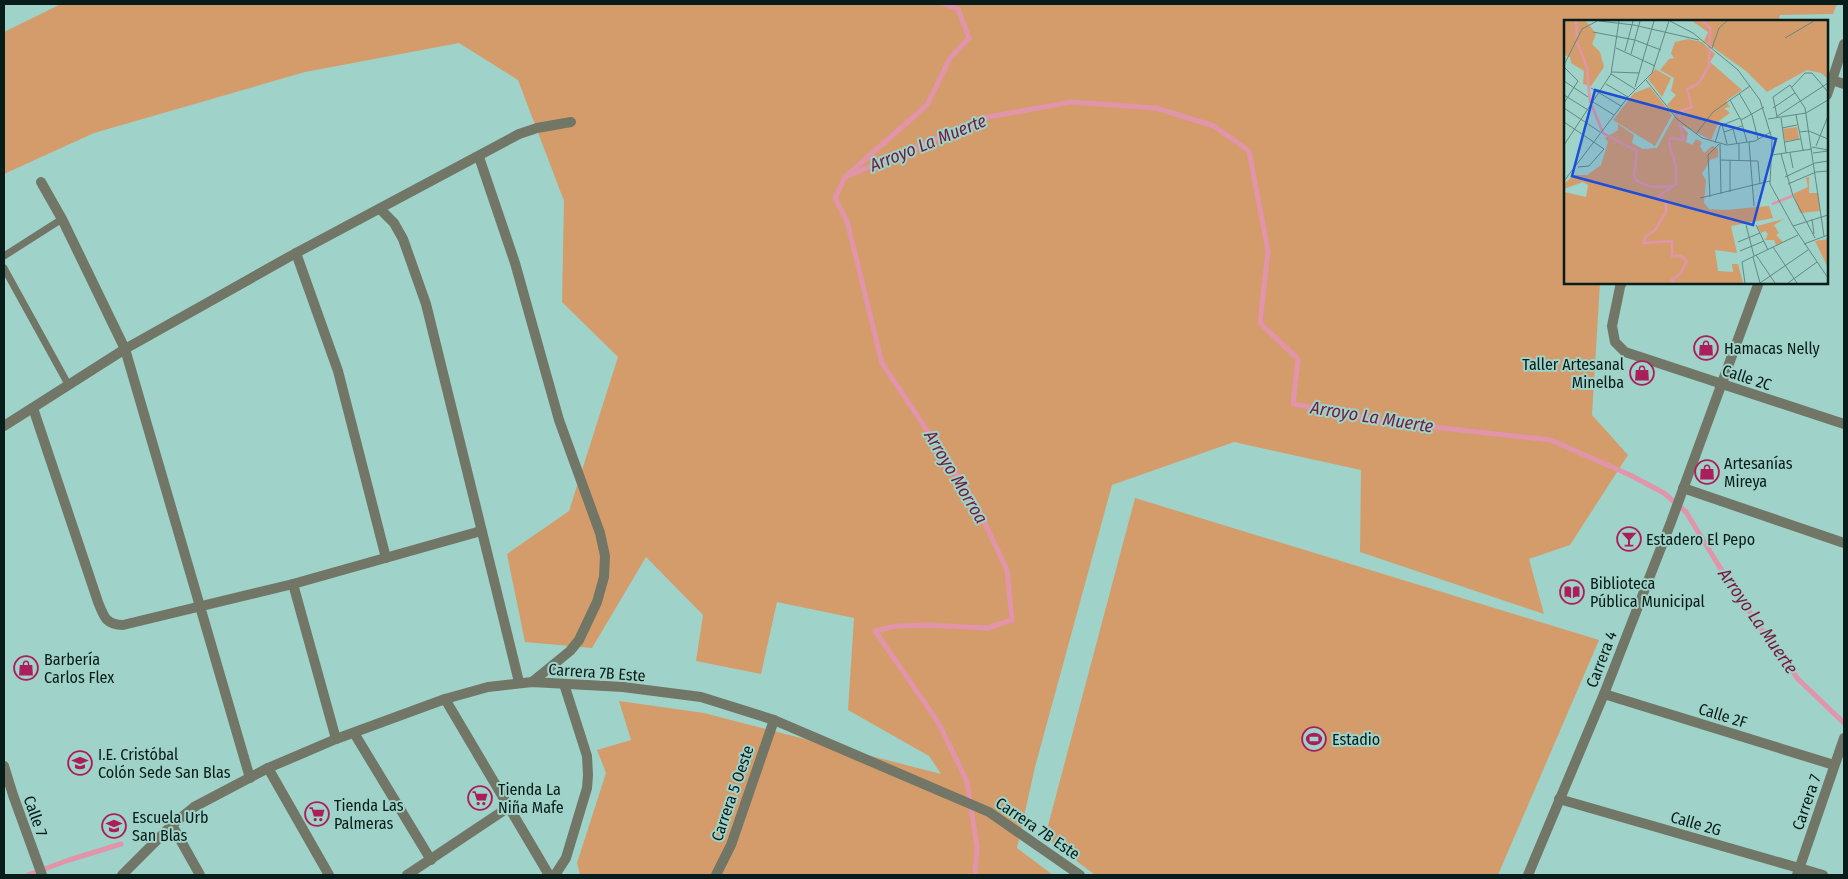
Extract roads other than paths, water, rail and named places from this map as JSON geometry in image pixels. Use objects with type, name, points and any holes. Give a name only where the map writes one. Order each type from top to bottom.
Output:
[{"type":"street","points":[[1828,92],[1844,44]]},
{"type":"street","points":[[1832,80],[1844,84]]},
{"type":"street","points":[[4,426],[125,349],[296,253],[519,134],[537,128],[571,122]]},
{"type":"street","points":[[479,157],[515,263],[559,420],[600,533],[604,556],[604,577],[597,602],[579,640],[570,651],[532,682]]},
{"type":"street","points":[[41,182],[62,219],[125,349],[250,778]]},
{"type":"street","points":[[380,209],[394,223],[404,239],[426,304],[519,682]]},
{"type":"street","points":[[296,253],[338,371],[386,558]]},
{"type":"street","name":"Calle 2C","points":[[1621,284],[1612,326],[1615,342],[1625,352],[1844,424]]},
{"type":"street","name":"Carrera 4","points":[[1528,875],[1604,694],[1671,522],[1758,284]]},
{"type":"street","points":[[33,408],[98,602],[108,622],[114,625],[123,625],[293,584],[481,531]]},
{"type":"street","points":[[1683,488],[1844,543]]},
{"type":"street","points":[[293,584],[336,739]]},
{"type":"street","name":"Carrera 7B Este","points":[[122,875],[172,825],[194,807],[268,768],[336,739],[446,699],[488,687],[532,682],[623,688],[701,697],[774,720],[990,812],[1080,875]]},
{"type":"street","points":[[555,875],[566,858],[588,776],[587,756],[564,684]]},
{"type":"street","name":"Calle 2F","points":[[1604,694],[1834,765]]},
{"type":"street","points":[[446,699],[549,875]]},
{"type":"street","name":"Carrera 5 Oeste","points":[[716,875],[731,845],[774,720]]},
{"type":"street","points":[[354,733],[431,860]]},
{"type":"street","name":"Carrera 7","points":[[1798,872],[1843,742]]},
{"type":"street","name":"Calle 7","points":[[4,766],[42,875]]},
{"type":"street","points":[[268,768],[329,875]]},
{"type":"street","name":"Calle 2G","points":[[1559,800],[1798,872],[1823,875]]},
{"type":"street","points":[[407,875],[509,808]]},
{"type":"street","points":[[172,825],[200,875]]},
{"type":"lane","points":[[4,256],[62,219]]},
{"type":"lane","points":[[4,268],[68,384]]},
{"type":"waterway","name":"Arroyo Morroa","points":[[944,4],[958,9],[969,38],[950,58],[927,105],[845,177],[835,198],[847,221],[882,363],[975,502],[1007,570],[1012,620],[987,628],[927,625],[895,626],[875,631],[938,722],[967,781],[977,847],[975,875]]},
{"type":"waterway","name":"Arroyo La Muerte","points":[[845,177],[988,117],[1071,102],[1156,108],[1214,126],[1249,151],[1268,251],[1260,323],[1298,359],[1293,404],[1388,422],[1551,440],[1630,475],[1664,493],[1686,512],[1757,623],[1798,679],[1844,723]]},
{"type":"waterway","points":[[28,875],[121,844]]},
{"type":"place","name":"Hamacas Nelly","points":[[1706,348]]},
{"type":"place","name":"Taller Artesanal Minelba","points":[[1642,373]]},
{"type":"place","name":"Artesanías Mireya","points":[[1707,472]]},
{"type":"place","name":"Estadero El Pepo","points":[[1629,539]]},
{"type":"place","name":"Biblioteca Pública Municipal","points":[[1572,592]]},
{"type":"place","name":"Barbería Carlos Flex","points":[[26,668]]},
{"type":"place","name":"Estadio","points":[[1314,739]]},
{"type":"place","name":"I.E. Cristóbal Colón Sede San Blas","points":[[80,763]]},
{"type":"place","name":"Tienda La Niña Mafe","points":[[480,798]]},
{"type":"place","name":"Tienda Las Palmeras","points":[[317,814]]},
{"type":"place","name":"Escuela Urb San Blas","points":[[114,826]]}]
